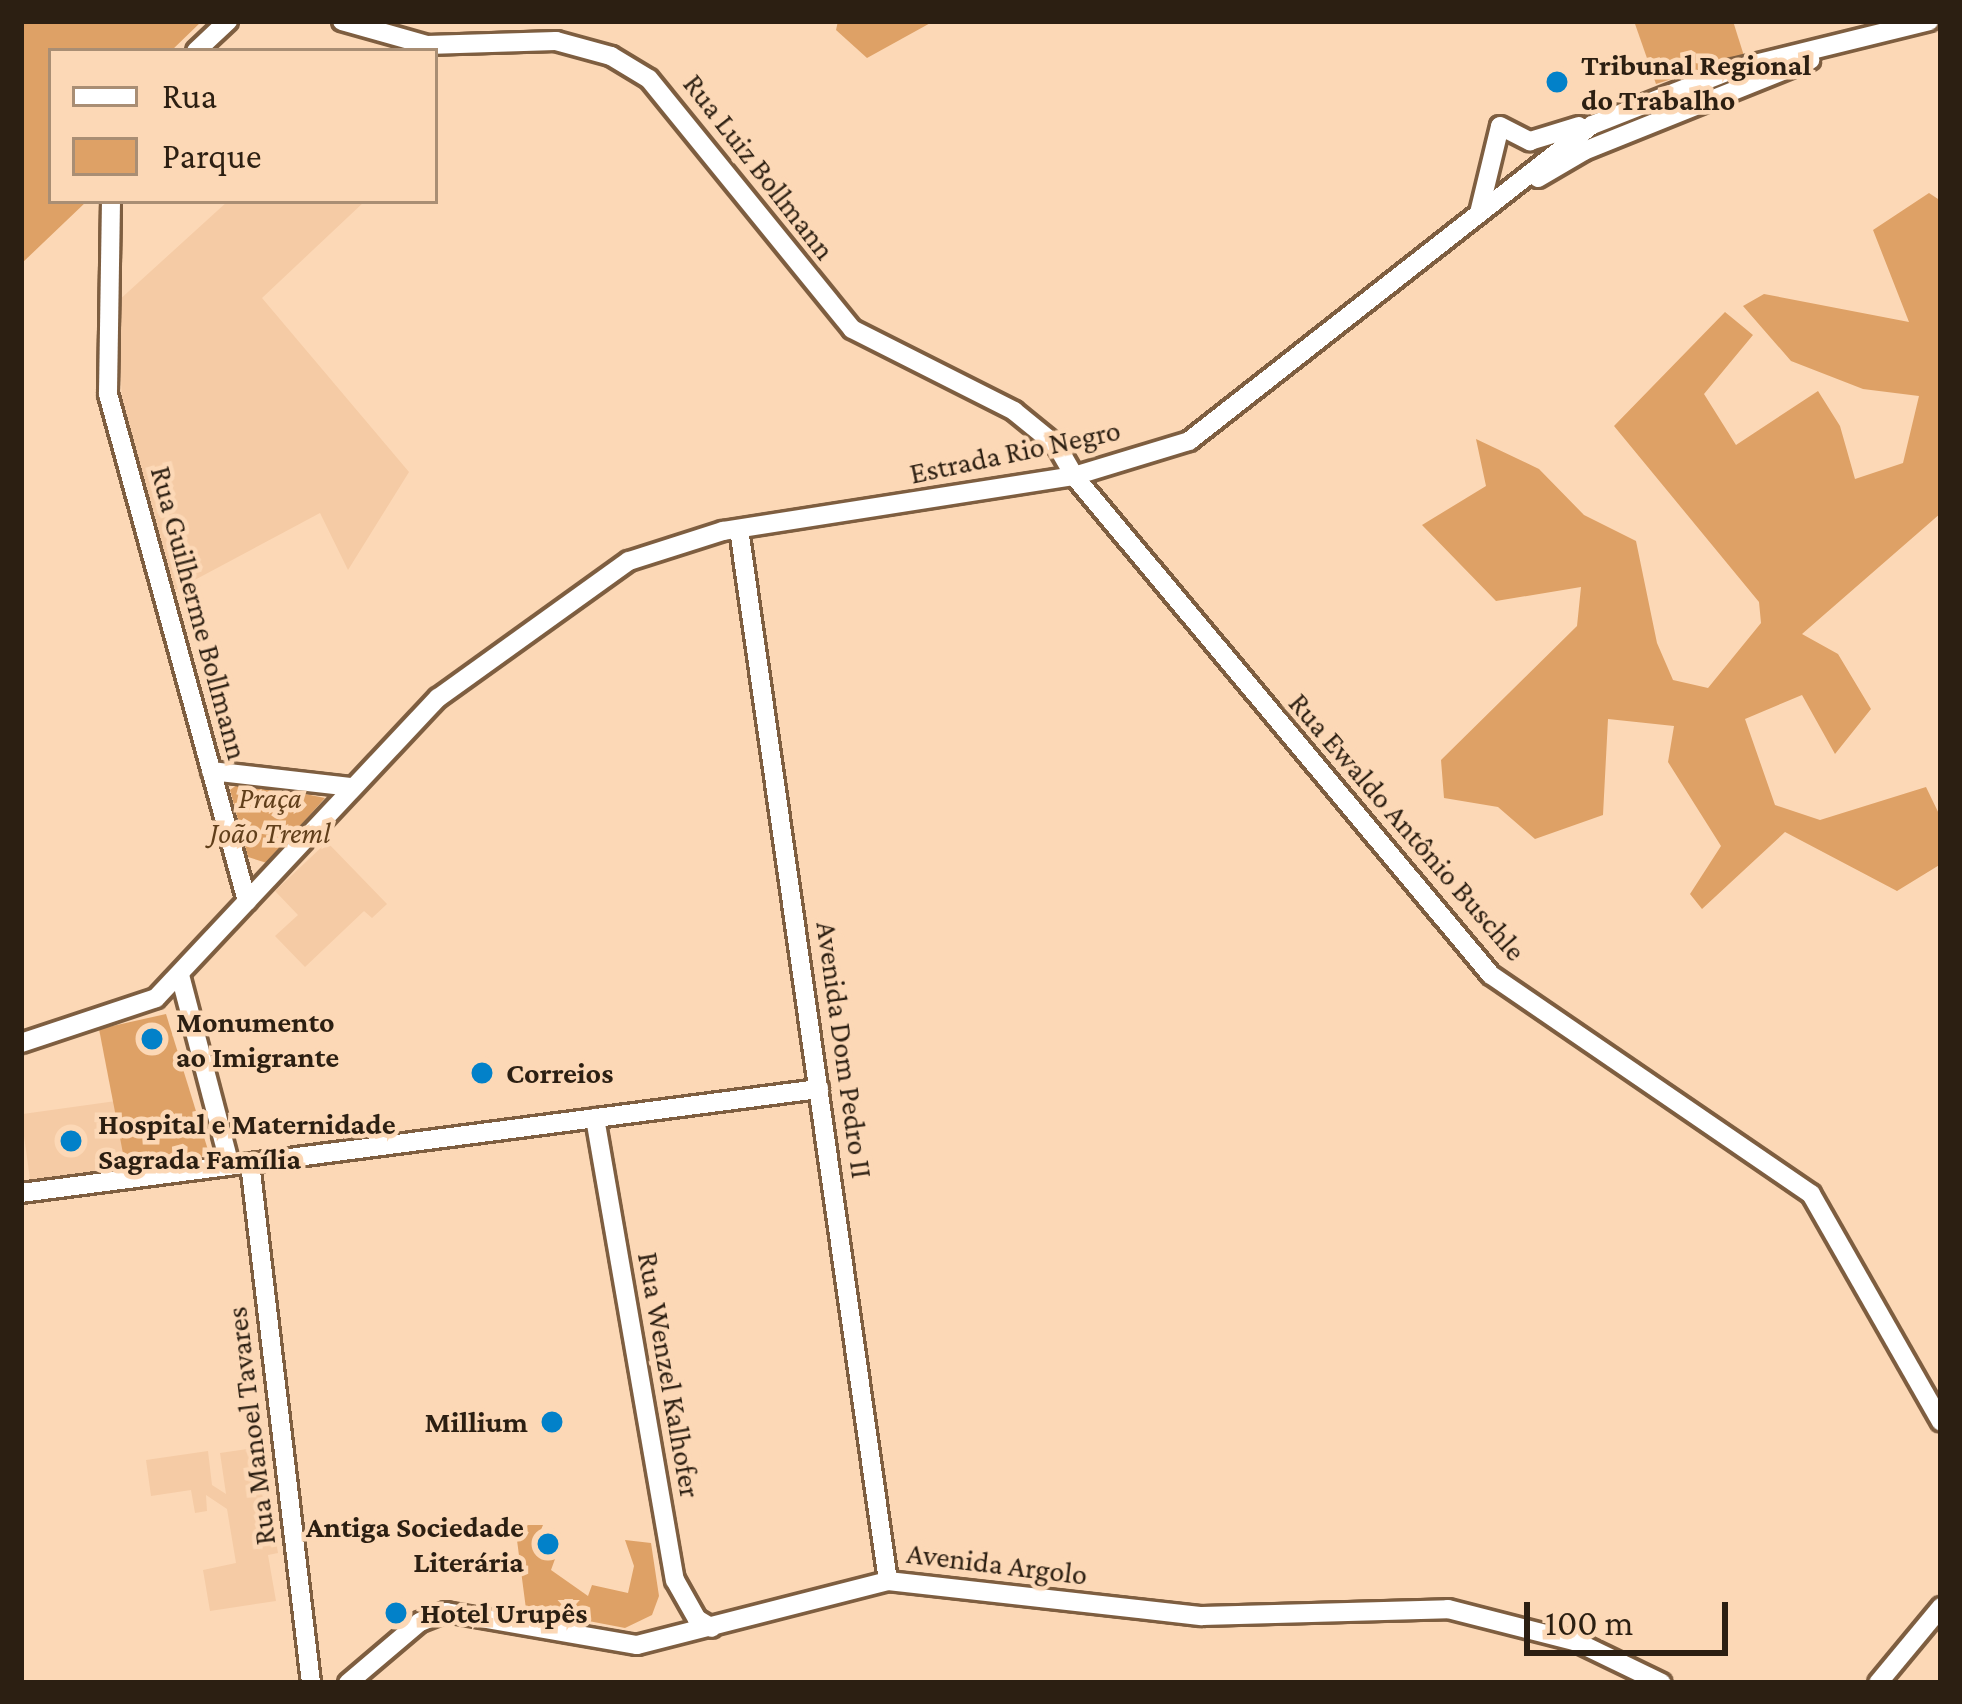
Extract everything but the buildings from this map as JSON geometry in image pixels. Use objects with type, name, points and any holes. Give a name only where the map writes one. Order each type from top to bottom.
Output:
[{"type":"main road","points":[[199,48],[228,21]]},
{"type":"main road","name":"Rua Luiz Bollmann","points":[[342,21],[427,46],[556,40],[638,70],[852,329],[1031,422],[1074,476]]},
{"type":"main road","points":[[1474,223],[1491,186],[1500,126],[1530,141],[1734,69],[1929,21]]},
{"type":"main road","points":[[1523,182],[1584,151],[1859,41]]},
{"type":"main road","points":[[1523,182],[1615,113]]},
{"type":"main road","name":"Estrada Rio Negro","points":[[21,1043],[148,1004],[450,687],[615,569],[665,546],[739,529],[1074,476],[1205,432],[1354,309],[1523,182]]},
{"type":"main road","name":"Rua Guilherme Bollmann","points":[[111,204],[105,339],[111,409],[247,901]]},
{"type":"main road","name":"Rua Ewaldo Antônio Buschle","points":[[1074,476],[1491,975],[1811,1194],[1941,1422]]},
{"type":"main road","name":"Avenida Dom Pedro II","points":[[739,529],[888,1581]]},
{"type":"main road","points":[[211,771],[352,788]]},
{"type":"main road","name":"Rua Manoel Tavares","points":[[180,975],[240,1164],[311,1683]]},
{"type":"main road","points":[[21,1193],[820,1089]]},
{"type":"main road","name":"Rua Wenzel Kalhofer","points":[[595,1118],[675,1580],[697,1619],[712,1628]]},
{"type":"main road","name":"Avenida Argolo","points":[[348,1683],[420,1622],[446,1612],[617,1645],[712,1628],[888,1581],[1189,1615],[1448,1610],[1577,1642],[1662,1683]]},
{"type":"main road","points":[[1878,1683],[1941,1607]]},
{"type":"shaded area","points":[[225,204],[362,204],[262,298],[409,472],[348,570],[320,513],[174,591],[123,419],[117,302]]},
{"type":"shaded area","points":[[327,842],[387,904],[372,918],[364,911],[305,967],[275,936],[298,915],[275,891]]},
{"type":"shaded area","name":"Hospital e Maternidade Sagrada Família","points":[[116,1101],[126,1169],[31,1183],[21,1114]]},
{"type":"shaded area","points":[[261,1447],[278,1553],[268,1555],[276,1601],[210,1611],[203,1570],[236,1563],[227,1509],[206,1495],[207,1511],[195,1513],[191,1490],[151,1496],[146,1460],[208,1451],[212,1485],[226,1494],[220,1453]]},
{"type":"green space","points":[[21,21],[202,21],[174,48],[48,48],[48,204],[84,204],[21,264]]},
{"type":"green space","points":[[838,21],[934,21],[867,58],[836,30]]},
{"type":"green space","points":[[1634,21],[1733,21],[1744,56],[1656,84]]},
{"type":"green space","points":[[1929,193],[1941,201],[1941,513],[1802,634],[1838,654],[1871,709],[1835,754],[1802,695],[1745,719],[1775,805],[1820,820],[1926,787],[1941,818],[1941,864],[1897,891],[1785,832],[1702,909],[1690,894],[1721,846],[1668,762],[1674,726],[1608,719],[1603,815],[1535,839],[1498,807],[1444,798],[1441,760],[1577,626],[1581,587],[1496,601],[1422,525],[1486,486],[1476,439],[1539,469],[1584,515],[1636,541],[1657,643],[1673,680],[1708,688],[1761,623],[1759,602],[1614,426],[1725,312],[1753,335],[1704,394],[1736,445],[1818,391],[1840,426],[1855,479],[1903,463],[1919,396],[1863,389],[1791,361],[1743,306],[1764,294],[1909,322],[1873,230]]},
{"type":"green space","name":"Praça João Treml","points":[[242,781],[325,798],[267,863],[248,857],[230,790]]},
{"type":"green space","points":[[166,1014],[208,1150],[200,1159],[126,1169],[99,1029]]},
{"type":"green space","points":[[515,1525],[543,1525],[533,1549],[555,1559],[551,1570],[588,1596],[592,1585],[628,1593],[634,1566],[625,1540],[651,1543],[659,1596],[652,1615],[625,1628],[526,1609]]},
{"type":"place","name":"Tribunal Regional do Trabalho","points":[[1557,82]]},
{"type":"place","name":"Monumento ao Imigrante","points":[[152,1039]]},
{"type":"place","name":"Correios","points":[[482,1073]]},
{"type":"place","name":"Hospital e Maternidade Sagrada Família","points":[[71,1141]]},
{"type":"place","name":"Millium","points":[[552,1422]]},
{"type":"place","name":"Antiga Sociedade Literária","points":[[548,1544]]},
{"type":"place","name":"Hotel Urupês","points":[[396,1613]]}]
